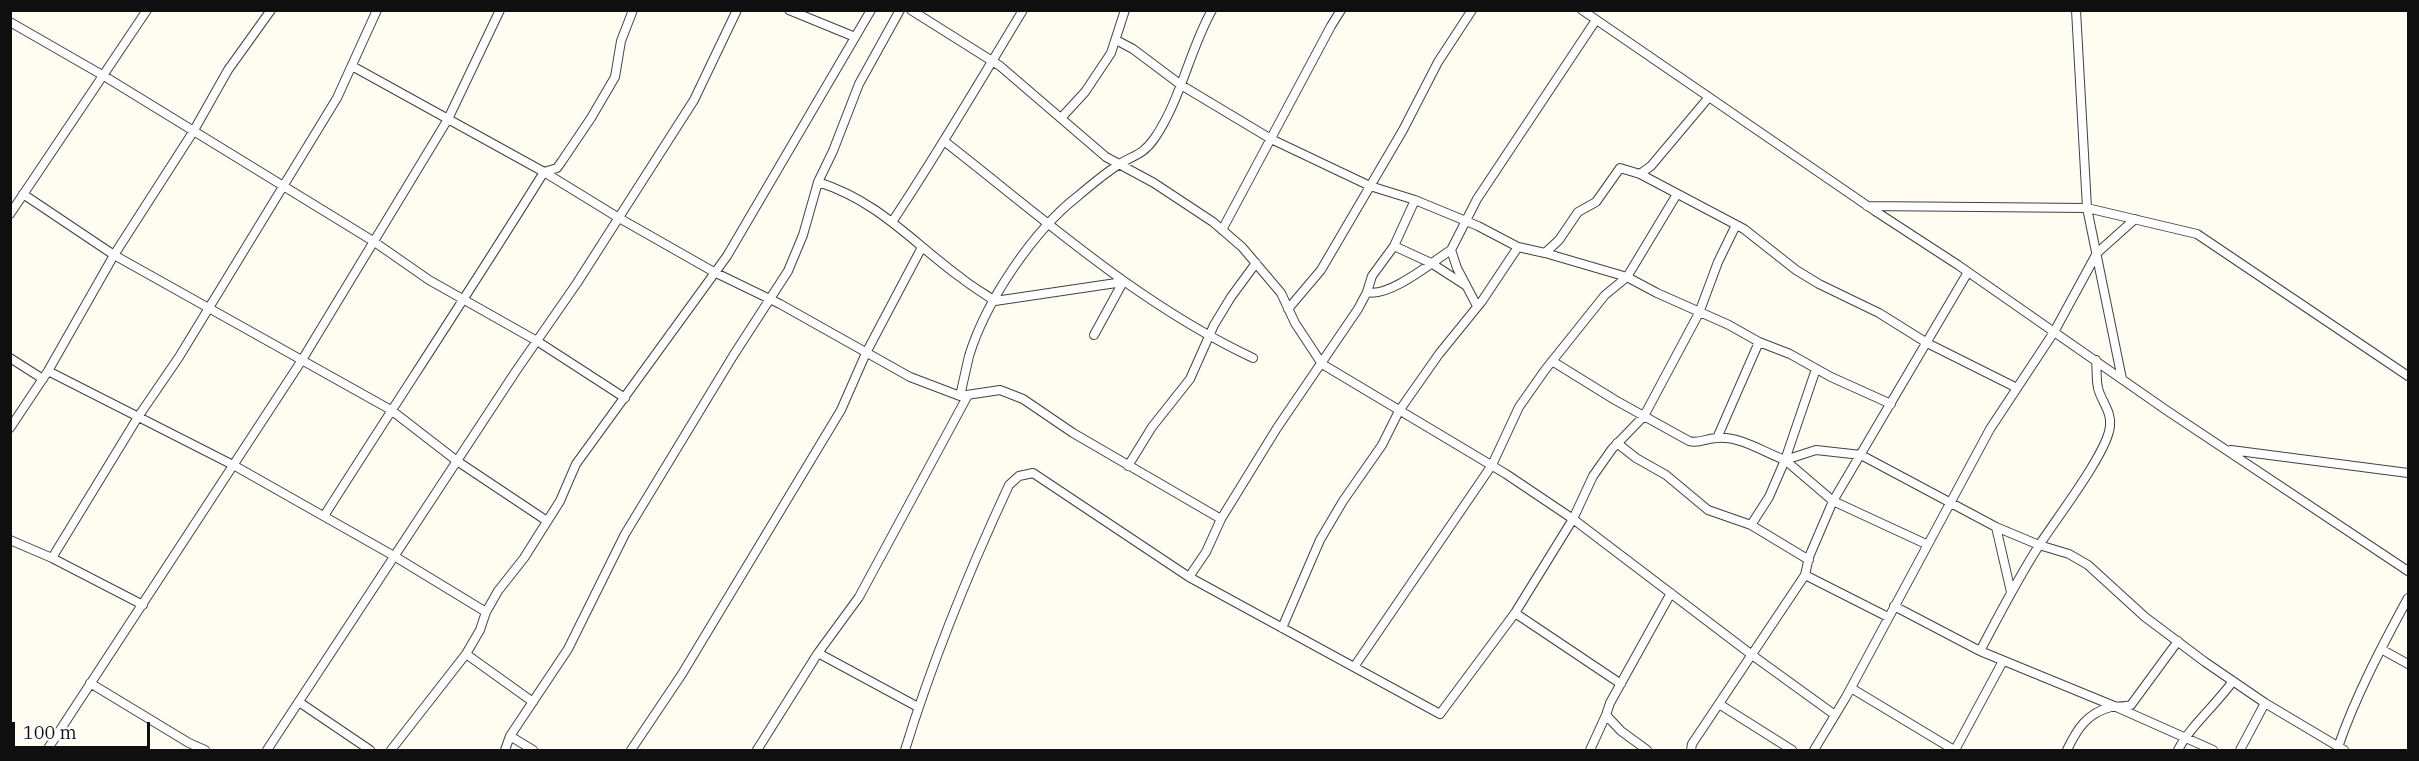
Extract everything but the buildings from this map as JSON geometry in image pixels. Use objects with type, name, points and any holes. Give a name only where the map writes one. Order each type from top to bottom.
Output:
[{"type":"street","points":[[10,214],[147,10]]},
{"type":"street","points":[[10,428],[46,375],[114,255],[193,132],[228,70],[271,10]]},
{"type":"street","points":[[52,558],[337,98],[377,10]]},
{"type":"street","points":[[47,750],[235,466],[302,360],[448,119],[500,10]]},
{"type":"street","points":[[324,516],[391,410],[465,300],[544,172],[557,168],[591,118],[615,77],[621,41],[633,10]]},
{"type":"street","points":[[267,750],[457,461],[577,284],[694,100],[737,10]]},
{"type":"street","points":[[789,10],[855,37]]},
{"type":"street","points":[[391,750],[466,654],[480,630],[486,612],[560,501],[576,464],[727,256],[871,10]]},
{"type":"street","points":[[505,750],[510,736],[568,649],[625,534],[733,356],[788,271],[818,182],[833,151],[859,84],[900,10]]},
{"type":"street","points":[[911,10],[992,61],[1029,89],[1106,157],[1154,183],[1222,230],[1256,263],[1281,293],[1288,309],[1322,364],[1492,465],[1573,519],[1835,715]]},
{"type":"street","points":[[892,222],[932,163],[1023,10]]},
{"type":"street","points":[[1061,118],[1084,92],[1111,53],[1125,10]]},
{"type":"street","points":[[757,750],[818,653],[859,597],[964,396],[970,355],[1009,275],[1048,222],[1119,164],[1138,156],[1154,140],[1175,101],[1212,10]]},
{"type":"street","points":[[1222,230],[1341,10]]},
{"type":"street","points":[[1288,309],[1321,270],[1403,130],[1438,62],[1472,10]]},
{"type":"street","points":[[1582,10],[2122,379],[2409,571]]},
{"type":"street","points":[[2076,10],[2087,208],[2122,379]]},
{"type":"street","points":[[1367,292],[1374,294],[1392,288],[1451,250],[1477,199],[1596,20]]},
{"type":"street","points":[[10,22],[104,76],[372,241],[429,280],[537,341],[625,398]]},
{"type":"street","points":[[1116,40],[1133,49],[1181,85],[1271,139],[1370,186],[1415,200],[1518,247],[1627,277],[1891,404]]},
{"type":"street","points":[[352,66],[544,172],[714,272],[771,300],[910,377],[964,396],[1000,390],[1023,399],[1128,466],[1221,519]]},
{"type":"street","points":[[1640,174],[1651,166],[1709,97]]},
{"type":"street","points":[[944,141],[1123,282],[1209,337],[1253,358]]},
{"type":"street","points":[[1545,253],[1559,240],[1578,212],[1596,202],[1620,168],[1640,174],[1736,225],[1796,270],[1819,284],[1879,313],[1927,343],[2017,388]]},
{"type":"street","points":[[818,182],[837,188],[877,209],[960,278],[995,301],[1123,282]]},
{"type":"street","points":[[23,194],[114,255],[391,410],[457,461],[547,521]]},
{"type":"street","points":[[1354,667],[1492,465],[1519,407],[1552,361],[1605,295],[1627,277],[1677,194]]},
{"type":"street","points":[[1189,577],[1206,552],[1221,519],[1277,428],[1322,364],[1367,292],[1372,276],[1394,246],[1415,200]]},
{"type":"street","points":[[1867,206],[2087,208],[2197,234],[2409,376]]},
{"type":"street","points":[[1814,750],[1851,688],[1926,544],[1990,429],[2054,332],[2097,253],[2135,219]]},
{"type":"street","points":[[905,750],[918,707],[968,572],[1009,485],[1019,476],[1034,473],[1189,577],[1440,714],[1515,614],[1573,519],[1593,476],[1617,443],[1644,416],[1700,314],[1718,262],[1736,225]]},
{"type":"street","points":[[1394,246],[1431,263],[1467,287]]},
{"type":"street","points":[[631,750],[682,674],[841,410],[866,353],[922,247]]},
{"type":"street","points":[[1282,628],[1320,540],[1343,501],[1382,445],[1399,411],[1439,354],[1478,306],[1518,247]]},
{"type":"street","points":[[1451,250],[1457,268],[1478,306]]},
{"type":"street","points":[[1128,466],[1152,427],[1190,379],[1231,297],[1256,263]]},
{"type":"street","points":[[1691,750],[1692,744],[1805,575],[1833,501],[1968,272]]},
{"type":"street","points":[[1094,335],[1123,282]]},
{"type":"street","points":[[1717,438],[1759,342]]},
{"type":"street","points":[[10,358],[138,417],[235,466],[394,556],[486,612]]},
{"type":"street","points":[[1980,651],[2011,592],[2039,545],[2071,500],[2108,436],[2111,424],[2106,404],[2098,389],[2096,360]]},
{"type":"street","points":[[1552,361],[1644,416],[1696,443],[1717,438],[1741,441],[1785,460],[1833,501],[1926,544]]},
{"type":"street","points":[[1751,525],[1769,497],[1785,460],[1816,369]]},
{"type":"street","points":[[1617,443],[1636,458],[1666,475],[1708,510],[1751,525],[1809,561]]},
{"type":"street","points":[[1785,460],[1816,450],[1861,455],[1996,527],[2039,545],[2069,554],[2088,565],[2145,617],[2233,681],[2265,703],[2341,748],[2347,721],[2381,648],[2409,598]]},
{"type":"street","points":[[2227,450],[2409,473]]},
{"type":"street","points":[[1996,527],[2011,592]]},
{"type":"street","points":[[10,540],[52,558],[143,605]]},
{"type":"street","points":[[1805,575],[1888,617]]},
{"type":"street","points":[[1590,750],[1621,684],[1671,593]]},
{"type":"street","points":[[1894,606],[1980,651],[2213,750]]},
{"type":"street","points":[[1515,614],[1621,684]]},
{"type":"street","points":[[2067,750],[2078,728],[2085,720],[2095,713],[2114,706],[2122,708],[2131,705],[2178,641]]},
{"type":"street","points":[[2381,648],[2409,664]]},
{"type":"street","points":[[818,653],[918,707]]},
{"type":"street","points":[[466,654],[533,702]]},
{"type":"street","points":[[1851,688],[1955,750],[2003,661]]},
{"type":"street","points":[[2178,750],[2233,681]]},
{"type":"street","points":[[90,683],[189,743],[205,750]]},
{"type":"street","points":[[299,702],[370,750]]},
{"type":"street","points":[[2240,750],[2265,703]]},
{"type":"street","points":[[1719,704],[1792,750]]},
{"type":"street","points":[[1606,716],[1621,731],[1647,750]]},
{"type":"street","points":[[510,736],[533,750]]}]
